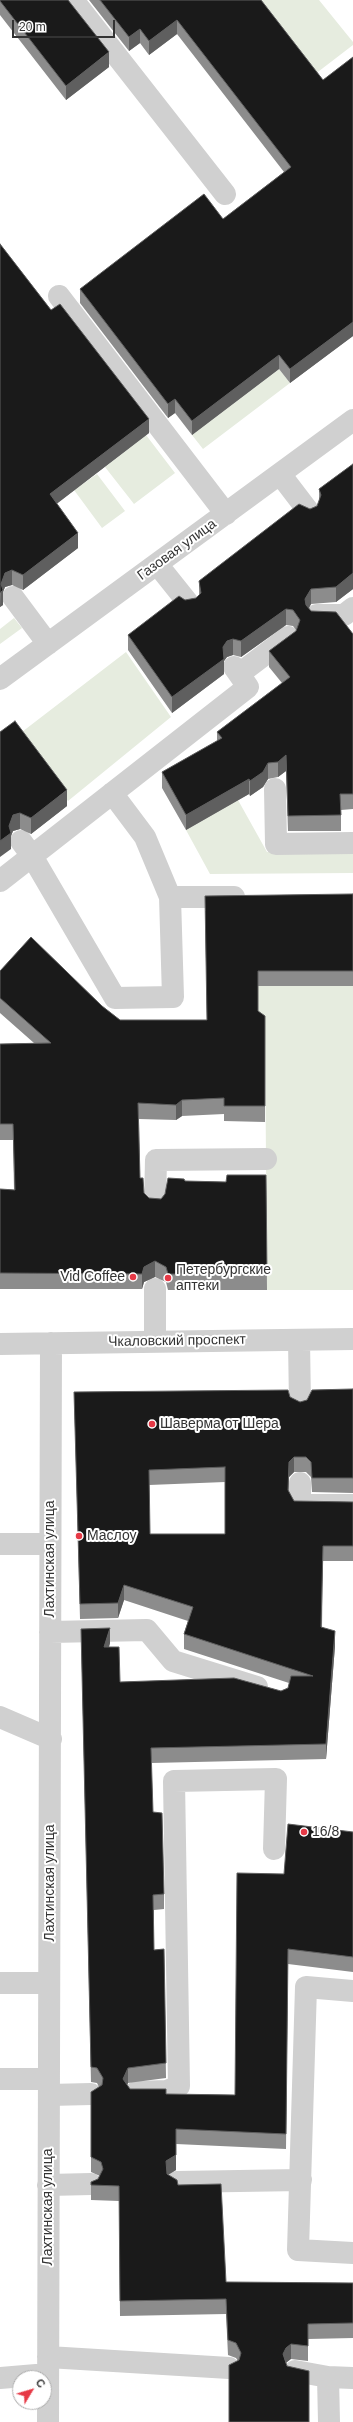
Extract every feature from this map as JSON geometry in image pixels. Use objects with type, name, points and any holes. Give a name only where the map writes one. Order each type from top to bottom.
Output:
[{"type":"street","points":[[73,0],[225,194]]},
{"type":"street","points":[[59,296],[226,514]]},
{"type":"street","name":"Газовая улица","points":[[0,679],[353,420]]},
{"type":"street","points":[[280,474],[309,512]]},
{"type":"street","points":[[158,564],[189,604]]},
{"type":"street","points":[[13,597],[48,644]]},
{"type":"street","points":[[317,615],[344,615],[353,608]]},
{"type":"street","points":[[0,881],[26,848],[112,793],[248,687],[236,670],[288,637]]},
{"type":"street","points":[[275,788],[276,844],[353,843]]},
{"type":"street","points":[[26,848],[116,998],[173,997],[170,898],[146,837],[112,793]]},
{"type":"street","points":[[170,898],[258,897]]},
{"type":"street","points":[[155,1203],[156,1160],[266,1159]]},
{"type":"street","points":[[155,1289],[155,1342]]},
{"type":"street","name":"Чкаловский проспект","points":[[0,1344],[353,1339]]},
{"type":"street","points":[[299,1340],[300,1405]]},
{"type":"street","name":"Лахтинская улица","points":[[48,2422],[51,1343]]},
{"type":"street","points":[[300,1483],[300,1505],[353,1505]]},
{"type":"street","points":[[0,1544],[50,1544]]},
{"type":"street","points":[[50,1632],[147,1630],[172,1661],[279,1694]]},
{"type":"street","points":[[0,1717],[51,1739]]},
{"type":"street","points":[[135,2092],[166,2091],[179,2086],[174,1781],[276,1779],[274,1849]]},
{"type":"street","points":[[0,1983],[49,1983]]},
{"type":"street","points":[[353,1991],[306,1986],[298,2250],[353,2253]]},
{"type":"street","points":[[0,2079],[91,2094]]},
{"type":"street","points":[[177,2182],[300,2180]]},
{"type":"street","points":[[48,2185],[91,2184]]},
{"type":"street","points":[[0,2378],[48,2365],[229,2368]]},
{"type":"street","points":[[295,2372],[328,2377],[353,2378]]},
{"type":"street","points":[[328,2377],[329,2422]]},
{"type":"shaded area","points":[[250,0],[319,0],[353,42],[353,45],[310,78]]},
{"type":"shaded area","points":[[279,369],[290,383],[203,449],[192,435]]},
{"type":"shaded area","points":[[146,435],[175,473],[134,504],[105,467]]},
{"type":"shaded area","points":[[97,474],[125,511],[102,528],[74,490]]},
{"type":"shaded area","points":[[14,618],[22,628],[0,644],[0,629]]},
{"type":"shaded area","points":[[126,652],[171,717],[68,801],[18,735]]},
{"type":"shaded area","points":[[238,800],[267,852],[353,851],[353,873],[210,874],[186,830]]},
{"type":"shaded area","points":[[258,986],[353,986],[353,1290],[267,1290],[265,1032],[258,1026]]},
{"type":"building","points":[[0,0],[68,0],[109,52],[66,86]]},
{"type":"building","points":[[100,0],[261,0],[323,80],[353,57],[353,322],[290,369],[279,355],[192,421],[175,399],[168,404],[80,289],[204,194],[223,219],[291,167],[177,20],[149,41],[140,29],[129,37]]},
{"type":"building","points":[[0,244],[51,310],[60,304],[149,419],[50,494],[78,533],[23,575],[12,570],[5,573],[1,584],[3,590],[0,593]]},
{"type":"building","points":[[353,464],[353,573],[336,587],[311,589],[305,599],[306,605],[311,611],[336,612],[353,634],[353,794],[340,794],[341,815],[288,816],[286,755],[278,762],[268,763],[263,772],[250,781],[249,779],[186,815],[162,772],[222,738],[217,732],[290,677],[269,651],[296,631],[300,620],[293,610],[286,609],[241,641],[233,639],[227,641],[223,647],[224,659],[172,697],[128,635],[179,596],[185,600],[196,598],[201,593],[199,581],[299,504],[310,509],[317,506],[321,495],[319,489]]},
{"type":"building","points":[[15,721],[67,790],[31,818],[20,813],[13,815],[9,826],[11,833],[0,841],[0,732]]},
{"type":"building","points":[[353,894],[353,971],[258,971],[258,1011],[265,1016],[265,1106],[224,1106],[224,1098],[182,1100],[176,1105],[138,1103],[140,1178],[143,1178],[144,1193],[149,1198],[161,1199],[165,1194],[168,1178],[184,1179],[185,1181],[226,1182],[227,1175],[266,1175],[267,1275],[168,1274],[166,1267],[155,1261],[144,1267],[142,1274],[0,1273],[0,1189],[15,1190],[13,1124],[0,1124],[0,1044],[51,1043],[0,998],[0,971],[31,937],[102,1006],[120,1020],[207,1020],[205,896]]},
{"type":"building","points":[[353,1389],[353,1478],[312,1478],[311,1462],[306,1457],[294,1457],[289,1462],[288,1490],[294,1501],[353,1502],[353,1546],[323,1546],[321,1627],[335,1631],[326,1744],[151,1748],[153,1812],[162,1813],[164,1894],[153,1895],[154,1950],[164,1949],[166,2063],[128,2068],[123,2079],[130,2089],[166,2089],[166,2094],[235,2095],[237,1873],[284,1874],[288,1824],[353,1832],[353,1957],[288,1949],[286,2134],[176,2129],[176,2155],[166,2161],[167,2174],[177,2180],[178,2185],[221,2184],[226,2282],[353,2283],[353,2323],[308,2324],[308,2346],[291,2344],[286,2348],[283,2354],[287,2366],[309,2371],[309,2422],[229,2422],[229,2365],[239,2360],[241,2353],[236,2343],[228,2340],[226,2299],[120,2301],[119,2186],[91,2185],[91,2182],[98,2179],[103,2169],[101,2162],[91,2157],[91,2092],[102,2085],[103,2078],[97,2068],[91,2067],[81,1629],[110,1628],[104,1647],[119,1647],[120,1682],[234,1678],[281,1691],[288,1688],[291,1676],[313,1676],[184,1634],[193,1607],[124,1585],[118,1603],[80,1604],[74,1392],[288,1390],[290,1397],[300,1402],[307,1400],[312,1390]],"holes":[[[225,1467],[225,1534],[150,1534],[149,1470]]]},
{"type":"place","name":"Vid Coffee","points":[[133,1277]]},
{"type":"place","name":"Петербургские аптеки","points":[[168,1278]]},
{"type":"place","name":"Шаверма от Шера","points":[[152,1424]]},
{"type":"place","name":"Маслоу","points":[[79,1536]]},
{"type":"place","name":"16/8","points":[[304,1832]]}]
